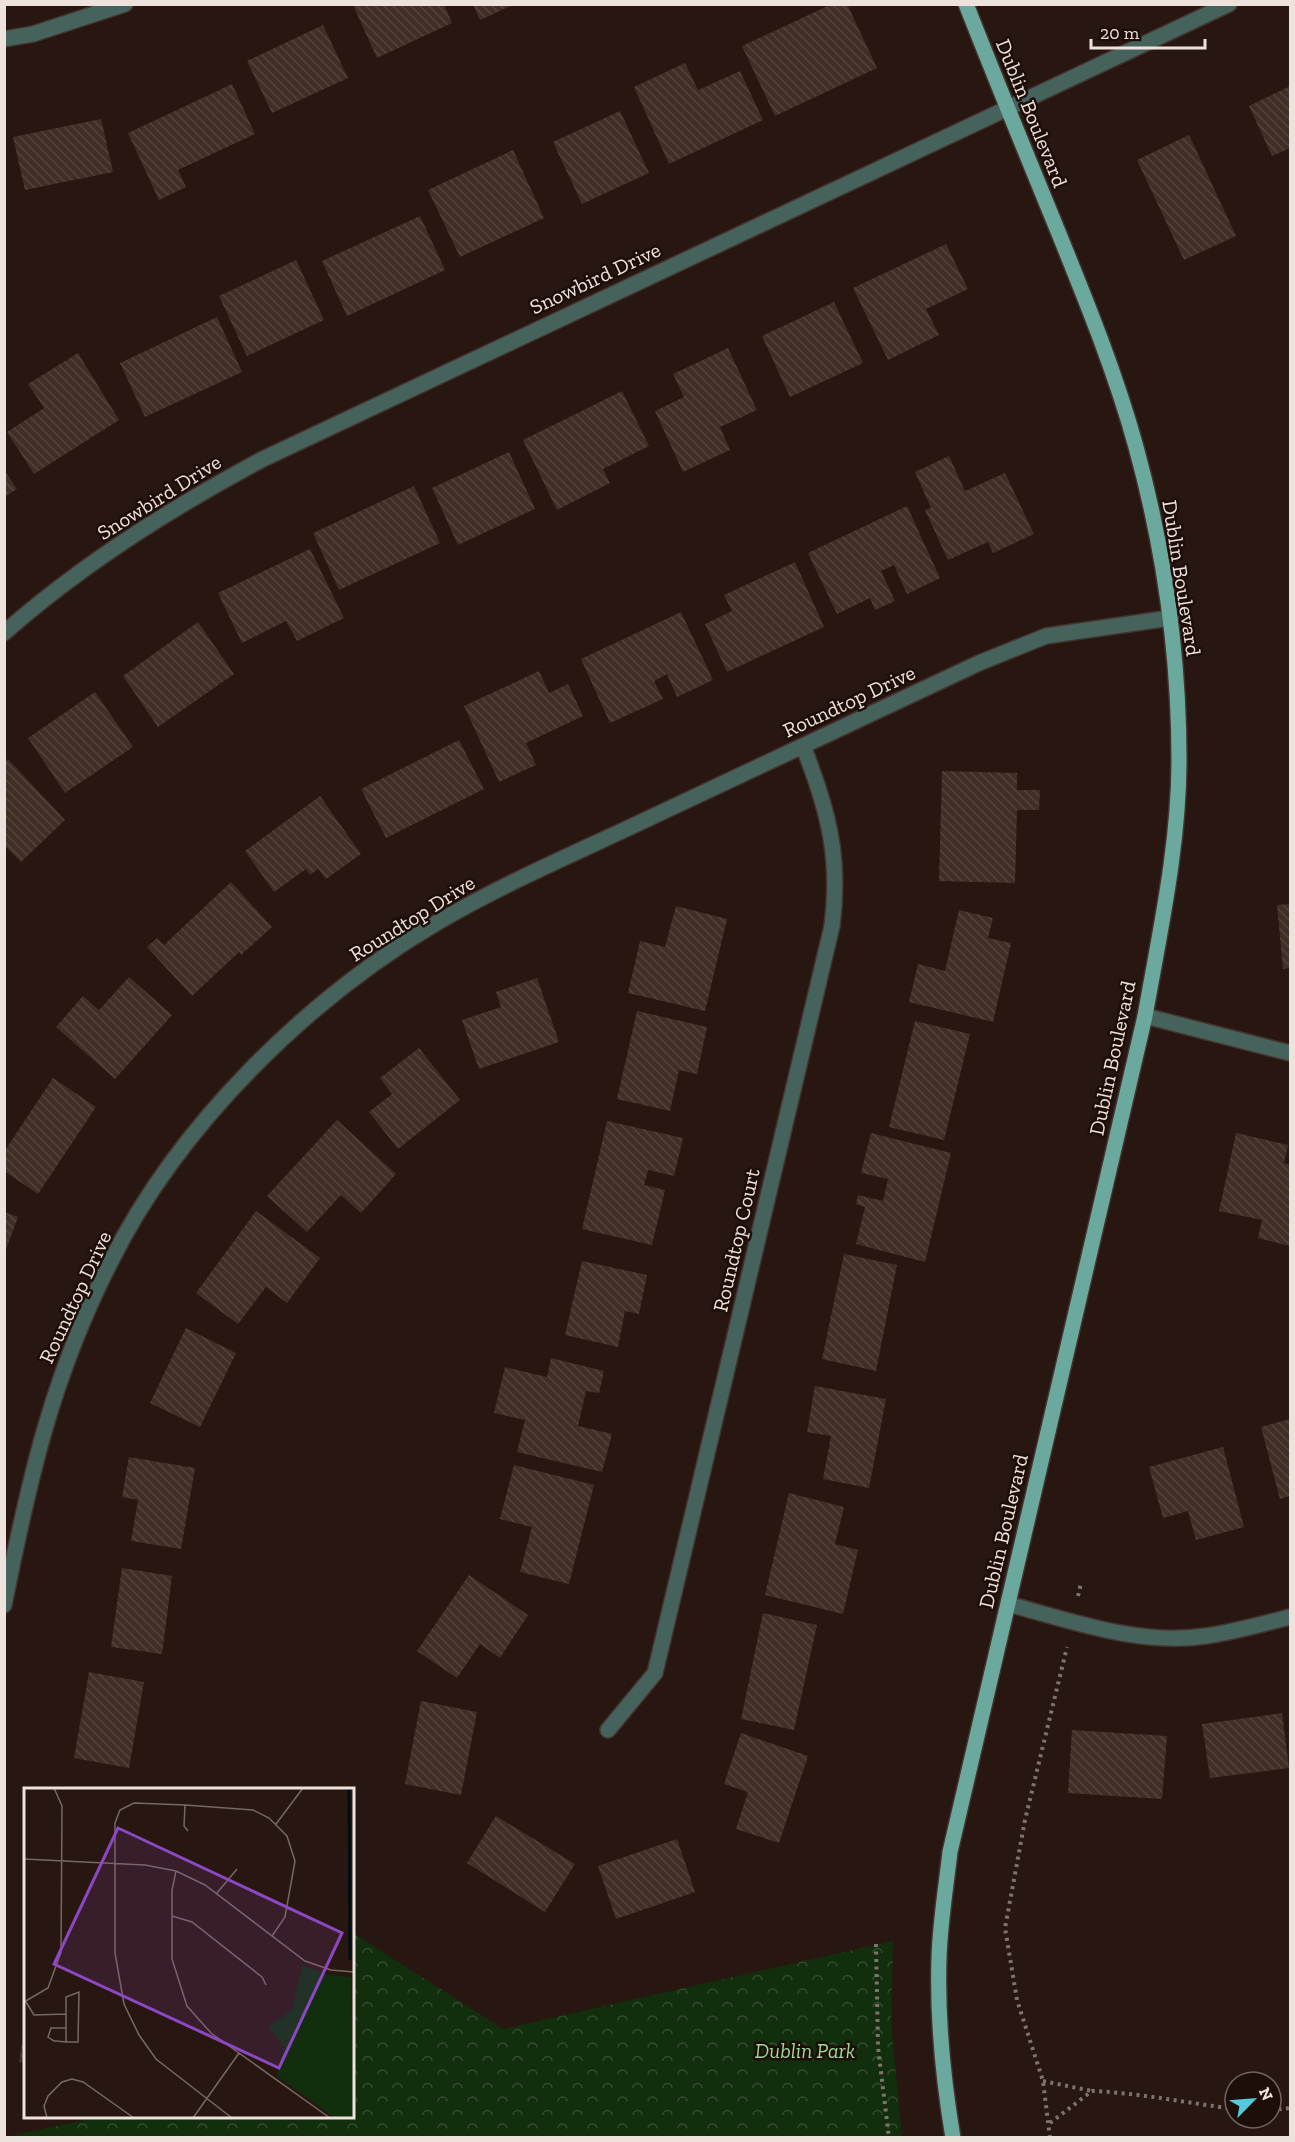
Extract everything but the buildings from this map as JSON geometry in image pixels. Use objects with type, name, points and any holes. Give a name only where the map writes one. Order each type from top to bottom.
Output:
[{"type":"main road","name":"Dublin Boulevard","points":[[952,2138],[941,2040],[939,1956],[950,1852],[1145,1016],[1167,891],[1177,803],[1177,693],[1170,618],[1144,480],[1120,393],[1089,308],[966,4]]},
{"type":"street","points":[[4,39],[33,34],[125,4]]},
{"type":"street","name":"Snowbird Drive","points":[[4,633],[126,540],[178,506],[263,459],[1229,4]]},
{"type":"street","name":"Roundtop Drive","points":[[4,1605],[31,1475],[66,1360],[112,1259],[176,1159],[219,1105],[251,1070],[324,1002],[434,925],[497,891],[803,746],[1030,642],[1071,631],[1170,618]]},
{"type":"street","name":"Roundtop Court","points":[[608,1730],[655,1673],[832,926],[836,875],[831,830],[817,780],[803,746]]},
{"type":"street","points":[[1145,1016],[1290,1053]]},
{"type":"street","points":[[1008,1604],[1109,1631],[1174,1638],[1205,1636],[1290,1617]]},
{"type":"path","points":[[1050,2138],[1043,2081],[1017,2000],[1005,1928],[1025,1820],[1081,1583]]},
{"type":"path","points":[[876,1944],[878,2047],[889,2138]]},
{"type":"path","points":[[1043,2081],[1092,2091],[1140,2093],[1183,2103],[1223,2108]]},
{"type":"path","points":[[1050,2124],[1092,2091]]},
{"type":"green space","name":"Dublin Park","points":[[354,1934],[503,2029],[893,1941],[891,2022],[902,2137],[5,2137],[95,2118],[354,2118]]}]
